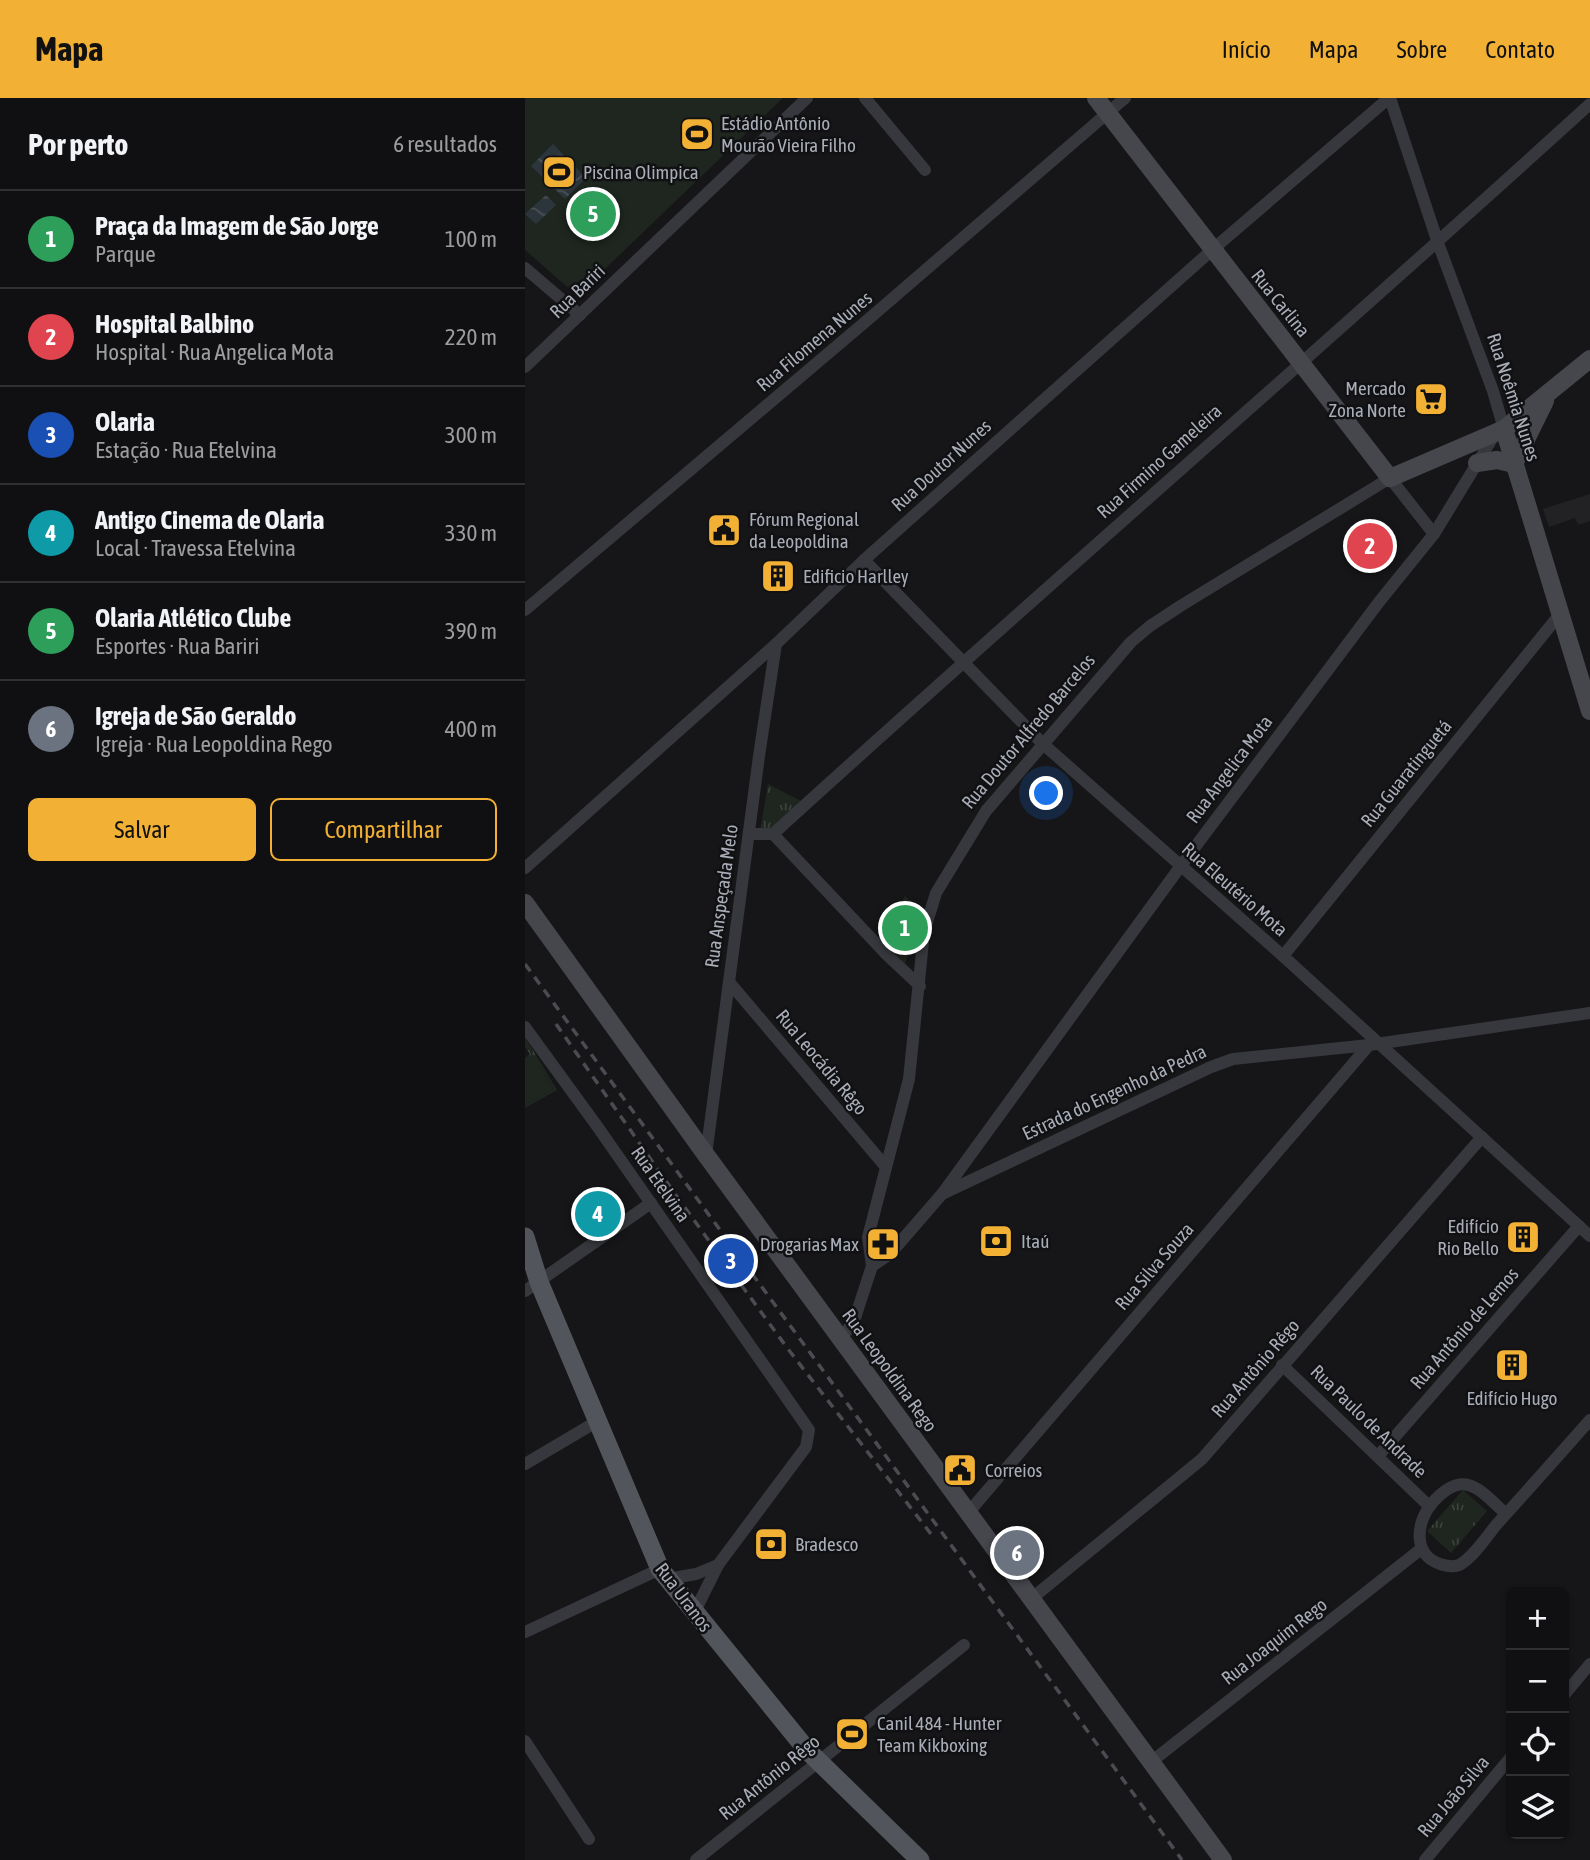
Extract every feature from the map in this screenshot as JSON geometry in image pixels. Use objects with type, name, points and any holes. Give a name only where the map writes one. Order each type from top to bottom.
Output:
[{"type":"main road","name":"Rua Carlina","points":[[1096,98],[1390,478]]},
{"type":"main road","name":"Rua Doutor Alfredo Barcelos","points":[[1390,478],[1499,432],[1590,359]]},
{"type":"main road","points":[[1478,463],[1497,460],[1514,464],[1547,396]]},
{"type":"main road","name":"Rua Noêmia Nunes","points":[[1499,432],[1514,464],[1590,711]]},
{"type":"main road","name":"Rua Leopoldina Rego","points":[[525,903],[706,1155],[1223,1860]]},
{"type":"main road","name":"Rua Uranos","points":[[525,1237],[532,1287],[664,1574],[818,1763],[920,1860]]},
{"type":"street","name":"Rua Bariri","points":[[525,367],[807,98]]},
{"type":"street","points":[[865,98],[925,170]]},
{"type":"street","name":"Rua Filomena Nunes","points":[[525,610],[1125,98]]},
{"type":"street","name":"Rua Noêmia Nunes","points":[[1390,98],[1438,243],[1493,391],[1499,432]]},
{"type":"street","name":"Rua Doutor Nunes","points":[[525,868],[776,644],[864,560],[1212,250],[1390,98]]},
{"type":"street","name":"Rua Firmino Gameleira","points":[[773,834],[1301,361],[1438,243],[1590,104]]},
{"type":"street","points":[[525,268],[580,315]]},
{"type":"street","name":"Rua Angelica Mota","points":[[942,1194],[1180,867],[1379,602],[1434,534],[1499,432]]},
{"type":"street","name":"Rua Carlina","points":[[1390,478],[1434,534]]},
{"type":"street","name":"Rua Doutor Alfredo Barcelos","points":[[872,1266],[868,1237],[909,1080],[924,932],[936,893],[986,811],[1131,642],[1150,625],[1390,478]]},
{"type":"street","name":"Rua Eleutério Mota","points":[[864,560],[1042,743],[1283,956],[1373,1044],[1482,1137],[1590,1236]]},
{"type":"street","name":"Rua Guaratinguetá","points":[[1283,956],[1560,614]]},
{"type":"street","name":"Rua Anspeçada Melo","points":[[706,1155],[776,644]]},
{"type":"street","points":[[749,834],[773,834],[919,986]]},
{"type":"street","name":"Rua Leocádia Rêgo","points":[[729,982],[886,1167]]},
{"type":"street","name":"Estrada do Engenho da Pedra","points":[[872,1266],[890,1254],[942,1194],[1233,1059],[1373,1044],[1590,1013]]},
{"type":"street","name":"Rua Etelvina","points":[[525,1027],[807,1426],[809,1434],[806,1447],[718,1566]]},
{"type":"street","name":"Rua Silva Souza","points":[[968,1513],[1373,1044]]},
{"type":"street","name":"Rua Antônio Rêgo","points":[[1031,1599],[1202,1459],[1482,1137]]},
{"type":"street","points":[[532,1287],[651,1203]]},
{"type":"street","name":"Rua Antônio de Lemos","points":[[1379,1455],[1579,1226]]},
{"type":"street","points":[[840,1337],[855,1318],[872,1266]]},
{"type":"street","name":"Rua Paulo de Andrade","points":[[1282,1365],[1430,1506]]},
{"type":"street","points":[[1506,1514],[1485,1494],[1471,1486],[1461,1483],[1446,1488],[1430,1506],[1421,1525],[1421,1549],[1432,1561],[1444,1566],[1461,1564],[1506,1514],[1590,1420]]},
{"type":"street","points":[[525,1464],[596,1422]]},
{"type":"street","name":"Rua Joaquim Rego","points":[[1151,1762],[1421,1549]]},
{"type":"street","points":[[525,1632],[664,1574],[695,1574],[718,1566]]},
{"type":"street","points":[[694,1613],[718,1566]]},
{"type":"street","name":"Rua Antônio Rêgo","points":[[697,1860],[964,1645]]},
{"type":"street","points":[[1569,1689],[1590,1664]]},
{"type":"street","points":[[525,1741],[589,1839]]},
{"type":"street","name":"Rua João Silva","points":[[1425,1860],[1506,1763]]},
{"type":"shaded area","points":[[1590,494],[1590,521],[1578,525],[1575,518],[1549,527],[1543,509]]},
{"type":"green space","points":[[525,98],[783,98],[584,289],[576,292],[525,250]]},
{"type":"green space","points":[[768,784],[801,801],[769,830],[762,829],[761,826]]},
{"type":"green space","points":[[905,896],[923,914],[905,964],[883,944]]},
{"type":"green space","points":[[525,1037],[557,1090],[525,1108],[525,1105],[553,1089],[540,1067],[525,1076],[525,1058],[530,1054],[525,1047]]},
{"type":"green space","points":[[540,1067],[553,1089],[525,1105],[525,1076]]},
{"type":"green space","points":[[1463,1490],[1487,1511],[1451,1553],[1427,1531]]},
{"type":"water","name":"Piscina Olimpica","points":[[553,144],[586,178],[565,199],[531,166]]},
{"type":"water","points":[[546,195],[556,205],[536,224],[525,214]]},
{"type":"railway","points":[[525,964],[1182,1860]]},
{"type":"railway","points":[[556,1024],[788,1349],[931,1534]]},
{"type":"place","name":"Estádio Antônio Mourão Vieira Filho","points":[[697,134]]},
{"type":"place","name":"Piscina Olimpica","points":[[559,172]]},
{"type":"place","name":"Olaria Atlético Clube","points":[[593,214]]},
{"type":"place","name":"Mercado Zona Norte","points":[[1431,399]]},
{"type":"place","name":"Fórum Regional da Leopoldina","points":[[724,530]]},
{"type":"place","name":"Hospital Balbino","points":[[1370,546]]},
{"type":"place","name":"Edificio Harlley","points":[[778,576]]},
{"type":"place","name":"Praça da Imagem de São Jorge","points":[[905,928]]},
{"type":"place","name":"Antigo Cinema de Olaria","points":[[598,1214]]},
{"type":"place","name":"Edifício Rio Bello","points":[[1523,1237]]},
{"type":"place","name":"Itaú","points":[[996,1241]]},
{"type":"place","name":"Drogarias Max","points":[[883,1244]]},
{"type":"place","name":"Olaria","points":[[731,1261]]},
{"type":"place","name":"Edifício Hugo","points":[[1512,1365]]},
{"type":"place","name":"Correios","points":[[960,1470]]},
{"type":"place","name":"Bradesco","points":[[771,1544]]},
{"type":"place","name":"Igreja de São Geraldo","points":[[1017,1553]]},
{"type":"place","name":"Canil 484 - Hunter Team Kikboxing","points":[[852,1734]]}]
